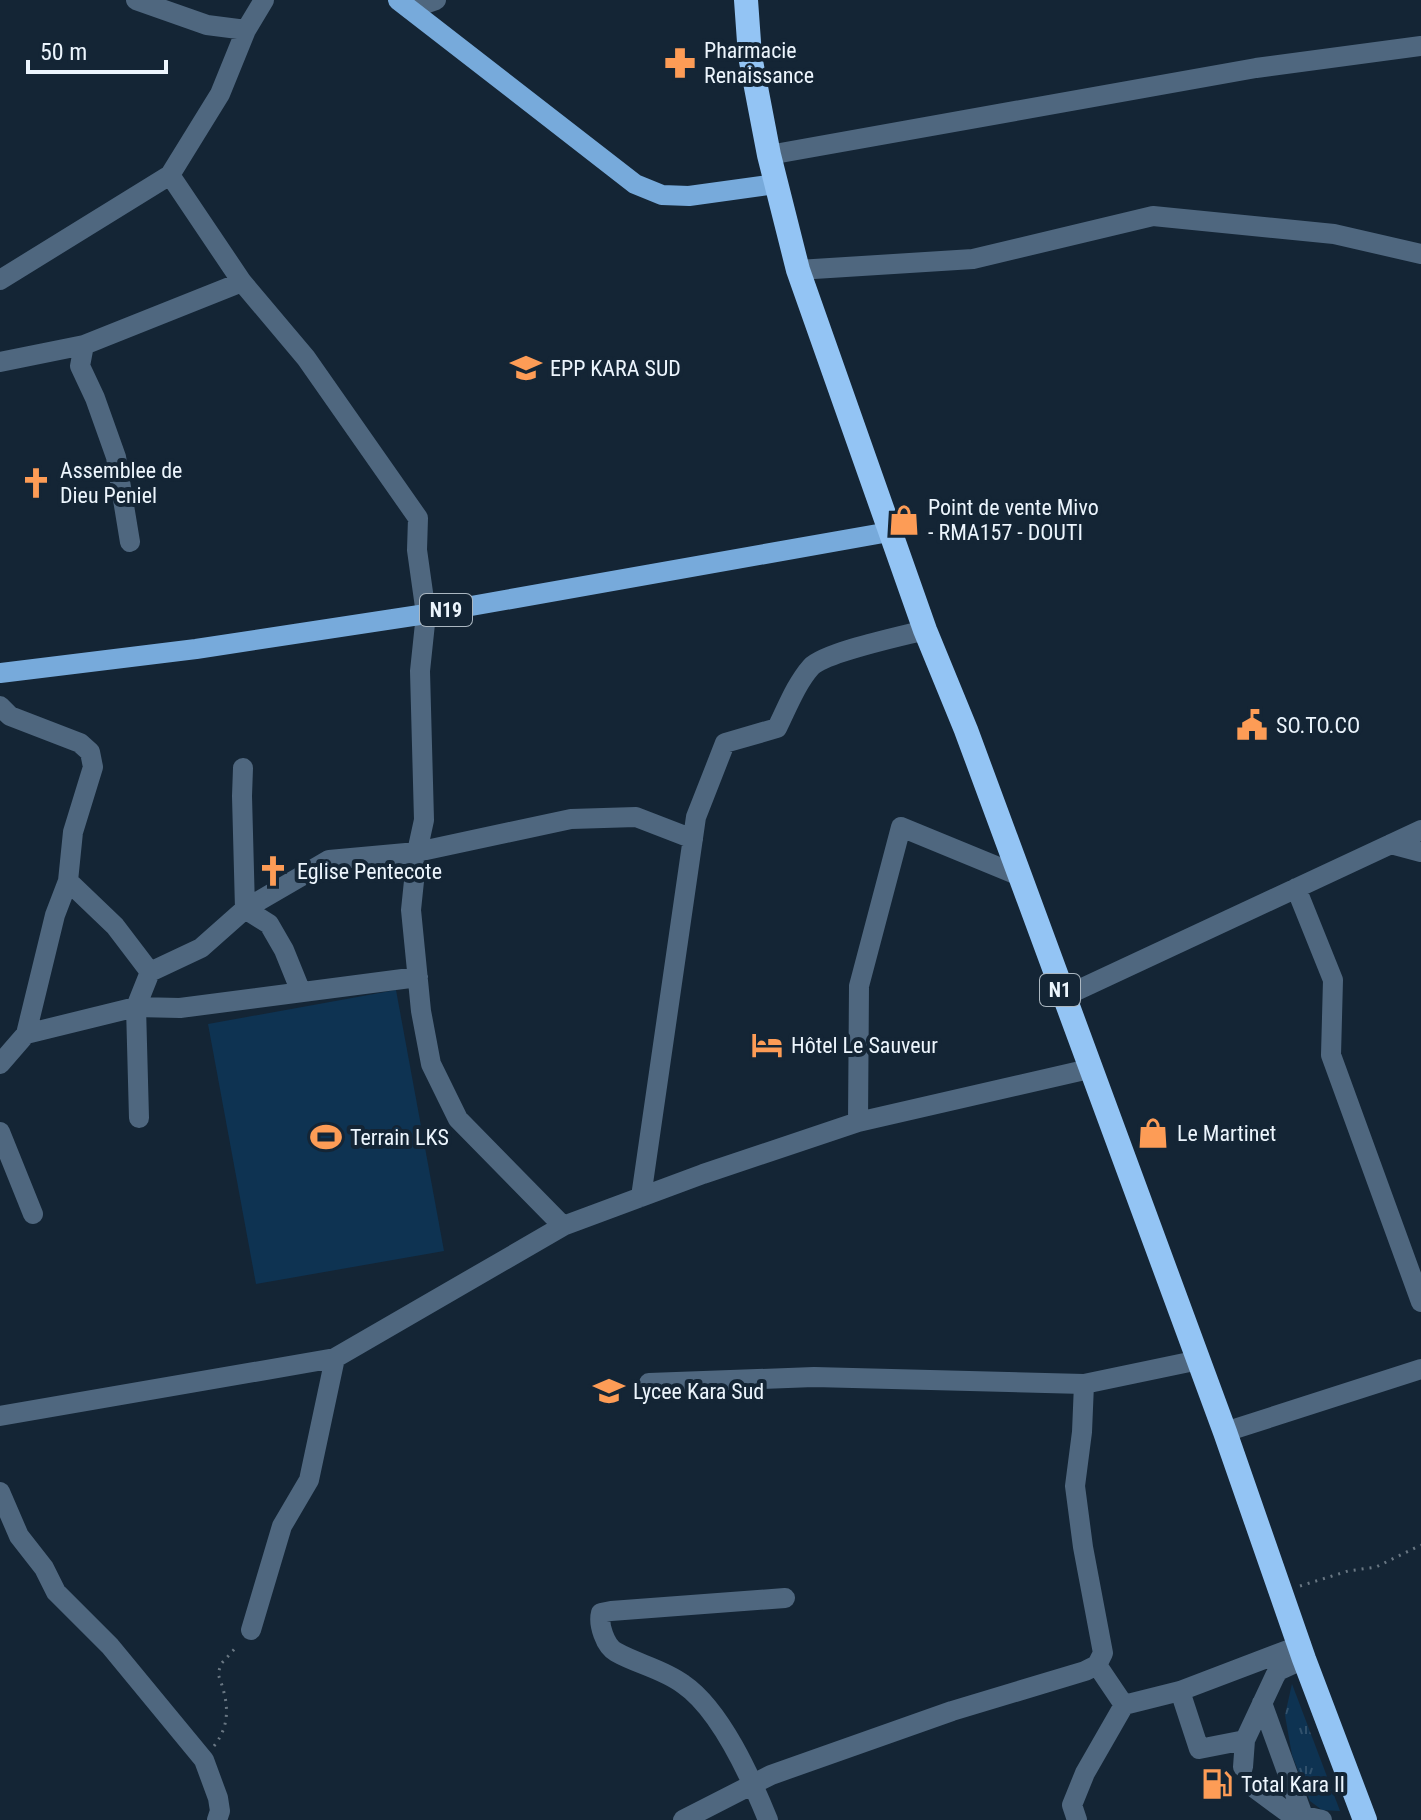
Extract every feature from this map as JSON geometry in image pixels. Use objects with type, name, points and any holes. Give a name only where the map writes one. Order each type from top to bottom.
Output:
[{"type":"highway","name":"N1","points":[[746,0],[750,56],[769,155],[798,270],[889,532],[966,730],[1199,1360],[1365,1820]]},
{"type":"main road","points":[[404,4],[635,184],[662,195],[689,196],[775,184]]},
{"type":"main road","name":"N19","points":[[0,673],[196,649],[426,614],[889,532]]},
{"type":"street","points":[[136,0],[207,25],[246,30]]},
{"type":"street","points":[[0,280],[170,175],[220,94],[246,30],[264,0]]},
{"type":"street","points":[[404,4],[436,0]]},
{"type":"street","points":[[769,155],[1256,68],[1421,46]]},
{"type":"street","points":[[170,175],[242,282],[306,358],[418,518],[417,550],[426,614],[420,671],[424,820],[411,910],[431,1064],[458,1119],[563,1226]]},
{"type":"street","points":[[798,270],[973,259],[1153,216],[1334,234],[1421,254]]},
{"type":"street","points":[[0,362],[84,345],[242,282]]},
{"type":"street","points":[[84,345],[80,366],[116,457],[130,542]]},
{"type":"street","points":[[641,1197],[696,817],[725,743],[777,728],[813,665],[857,647],[925,630]]},
{"type":"street","points":[[0,706],[10,716],[80,743],[90,752],[93,767],[73,832],[68,881],[55,915],[26,1034],[0,1064]]},
{"type":"street","points":[[243,768],[245,909]]},
{"type":"street","points":[[139,1118],[136,1007],[150,972],[201,948],[245,909],[329,860],[417,852],[571,819],[636,817],[693,839]]},
{"type":"street","points":[[858,1122],[859,986],[901,827],[1020,876]]},
{"type":"street","points":[[1063,997],[1421,830]]},
{"type":"street","points":[[1391,844],[1421,852]]},
{"type":"street","points":[[68,881],[115,926],[150,972]]},
{"type":"street","points":[[1296,888],[1333,980],[1331,1055],[1421,1302]]},
{"type":"street","points":[[245,909],[269,924],[284,950],[301,992]]},
{"type":"street","points":[[26,1034],[136,1007],[180,1008],[418,977]]},
{"type":"street","points":[[0,1416],[335,1358],[563,1226],[858,1122],[1089,1069]]},
{"type":"street","points":[[0,1132],[33,1214]]},
{"type":"street","points":[[251,1630],[282,1526],[309,1480],[335,1358]]},
{"type":"street","points":[[649,1383],[814,1377],[1084,1384],[1199,1360]]},
{"type":"street","points":[[1225,1432],[1421,1369]]},
{"type":"street","points":[[683,1820],[771,1775],[952,1711],[1097,1665],[1103,1653],[1075,1486],[1084,1384]]},
{"type":"street","points":[[0,1492],[19,1536],[44,1568],[56,1592],[110,1646],[204,1760],[218,1798],[220,1811],[217,1820]]},
{"type":"street","points":[[768,1820],[754,1785],[725,1732],[696,1696],[684,1684],[614,1651],[608,1645],[599,1621],[601,1613],[611,1611],[785,1598]]},
{"type":"street","points":[[1077,1820],[1072,1805],[1085,1773],[1124,1705],[1180,1691],[1302,1652]]},
{"type":"street","points":[[1243,1767],[1245,1740],[1278,1671],[1302,1652]]},
{"type":"street","points":[[1097,1665],[1124,1705]]},
{"type":"street","points":[[1180,1691],[1199,1749],[1245,1740]]},
{"type":"street","points":[[1262,1703],[1302,1813]]},
{"type":"street","points":[[1253,1787],[1287,1812],[1322,1820]]},
{"type":"path","points":[[1282,1592],[1348,1571],[1376,1567],[1421,1545]]},
{"type":"path","points":[[204,1760],[224,1734],[227,1718],[226,1695],[218,1674],[221,1664],[251,1630]]},
{"type":"green space","name":"Terrain LKS","points":[[396,990],[444,1251],[256,1284],[208,1024]]},
{"type":"green space","points":[[1292,1684],[1340,1811],[1322,1810],[1310,1801],[1292,1755],[1285,1715]]},
{"type":"place","name":"Pharmacie Renaissance","points":[[680,63]]},
{"type":"place","name":"EPP KARA SUD","points":[[526,368]]},
{"type":"place","name":"Assemblee de Dieu Peniel","points":[[36,483]]},
{"type":"place","name":"Point de vente Mivo - RMA157 - DOUTI","points":[[904,520]]},
{"type":"place","name":"SO.TO.CO","points":[[1252,725]]},
{"type":"place","name":"Eglise Pentecote","points":[[273,871]]},
{"type":"place","name":"Hôtel Le Sauveur","points":[[767,1045]]},
{"type":"place","name":"Le Martinet","points":[[1153,1133]]},
{"type":"place","name":"Terrain LKS","points":[[326,1137]]},
{"type":"place","name":"Lycee Kara Sud","points":[[609,1391]]},
{"type":"place","name":"Total Kara II","points":[[1217,1784]]}]
